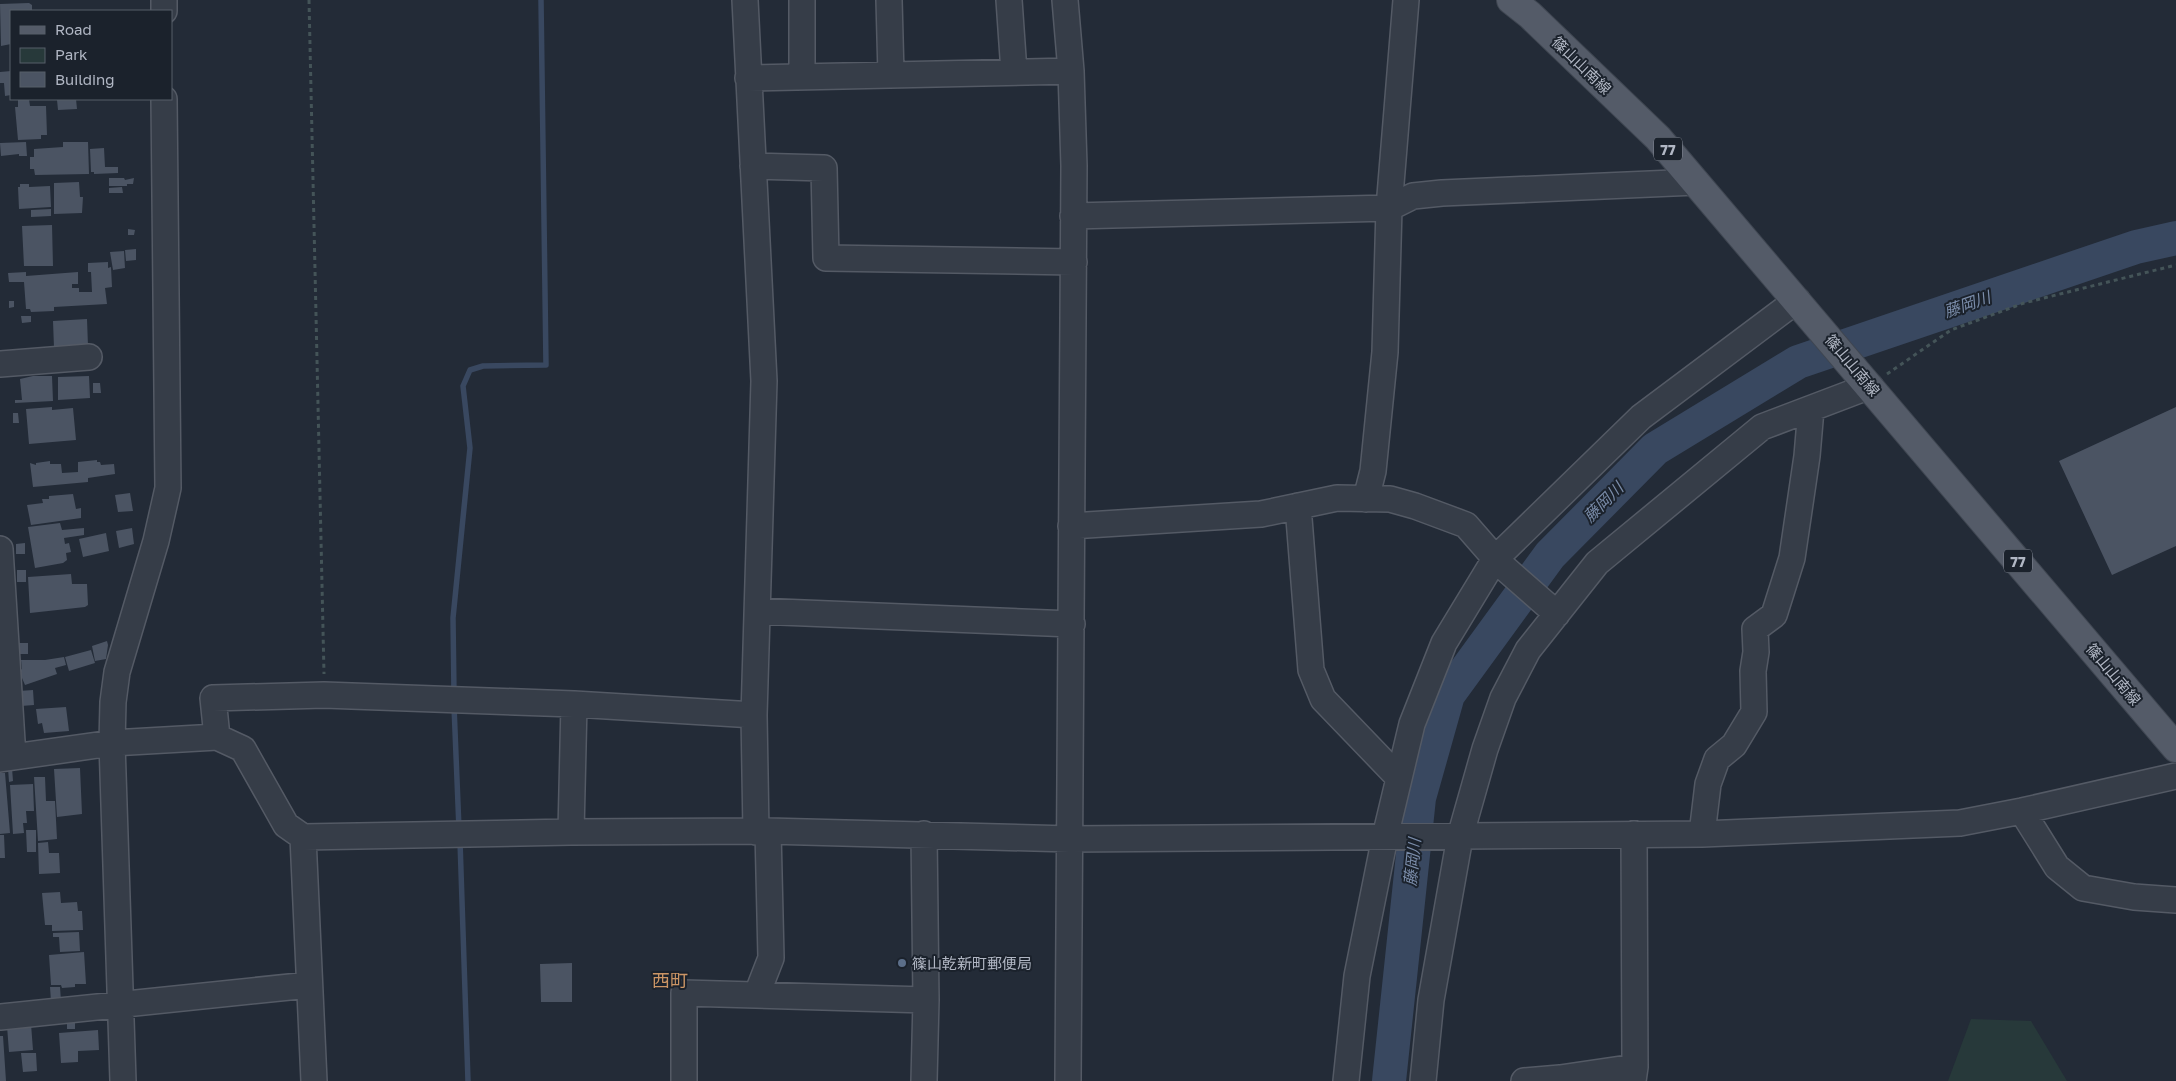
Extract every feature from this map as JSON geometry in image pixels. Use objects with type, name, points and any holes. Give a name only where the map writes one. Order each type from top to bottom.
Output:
[{"type":"main road","name":"篠山山南線","points":[[1511,0],[1530,15],[1658,138],[2176,748]]},
{"type":"street","points":[[745,0],[764,381],[754,715],[771,958],[757,994]]},
{"type":"street","points":[[802,0],[802,77]]},
{"type":"street","points":[[889,0],[891,75]]},
{"type":"street","points":[[1009,0],[1014,72]]},
{"type":"street","points":[[1065,0],[1071,71],[1074,166],[1068,1081]]},
{"type":"street","points":[[1366,499],[1373,471],[1385,352],[1389,208],[1406,0]]},
{"type":"street","points":[[748,78],[1071,71]]},
{"type":"street","points":[[122,1081],[112,743],[113,702],[117,672],[156,541],[168,488],[164,100]]},
{"type":"street","points":[[753,166],[824,168],[826,258],[1074,262]]},
{"type":"street","points":[[1073,216],[1389,208],[1413,196],[1442,193],[1696,182]]},
{"type":"street","points":[[1346,1081],[1357,976],[1389,837],[1399,778],[1412,724],[1444,642],[1498,562],[1641,417],[1803,307]]},
{"type":"street","points":[[0,364],[89,357]]},
{"type":"street","points":[[1423,1081],[1431,1000],[1453,837],[1503,698],[1528,650],[1554,610],[1597,563],[1762,427],[1811,409],[1865,380]]},
{"type":"street","points":[[1702,834],[1708,784],[1717,759],[1734,745],[1754,712],[1755,629],[1774,615],[1792,558],[1807,456],[1811,409]]},
{"type":"street","points":[[1071,526],[1261,514],[1337,498],[1390,499],[1466,525],[1498,562],[1554,610]]},
{"type":"street","points":[[1298,506],[1311,670],[1323,699],[1399,778]]},
{"type":"street","points":[[0,549],[6,758],[112,743],[217,737],[243,749],[286,825],[303,837],[571,832],[924,834],[1070,839],[1702,834],[1960,823],[2176,776]]},
{"type":"street","points":[[758,611],[1072,624]]},
{"type":"street","points":[[217,737],[212,698],[324,695],[574,704],[754,715]]},
{"type":"street","points":[[571,832],[574,704]]},
{"type":"street","points":[[2022,811],[2057,867],[2083,888],[2134,897],[2176,900]]},
{"type":"street","points":[[924,834],[926,1000],[924,1081]]},
{"type":"street","points":[[1524,1081],[1634,1074],[1634,834]]},
{"type":"street","points":[[303,837],[314,1081]]},
{"type":"street","points":[[0,1017],[309,985]]},
{"type":"street","points":[[684,1081],[684,993],[926,1000]]},
{"type":"path","points":[[308,0],[324,695]]},
{"type":"path","points":[[1865,380],[1951,330],[2024,303],[2176,265]]},
{"type":"green space","points":[[1971,1019],[2031,1021],[2067,1081],[1948,1081]]},
{"type":"building","points":[[29,3],[32,5],[32,10],[10,10],[10,44],[1,46],[0,4]]},
{"type":"building","points":[[10,71],[10,95],[5,96],[4,83],[0,83],[0,72]]},
{"type":"building","points":[[18,100],[29,100],[30,106],[46,106],[47,135],[41,135],[41,139],[18,140],[15,107],[18,107]]},
{"type":"building","points":[[57,100],[76,100],[77,109],[58,110]]},
{"type":"building","points":[[26,142],[27,156],[19,156],[19,154],[1,156],[0,143]]},
{"type":"building","points":[[63,142],[88,142],[89,174],[35,175],[34,169],[30,169],[30,157],[34,157],[34,149],[63,147]]},
{"type":"building","points":[[104,148],[105,167],[118,167],[118,173],[94,174],[94,172],[91,172],[90,149]]},
{"type":"building","points":[[109,178],[124,178],[125,180],[134,178],[133,184],[127,184],[127,186],[109,186]]},
{"type":"building","points":[[79,182],[80,197],[83,197],[82,213],[54,214],[54,183]]},
{"type":"building","points":[[20,184],[29,184],[29,187],[50,186],[51,207],[19,209],[18,187],[20,187]]},
{"type":"building","points":[[122,187],[123,193],[109,193],[109,188]]},
{"type":"building","points":[[51,209],[51,216],[31,217],[31,210]]},
{"type":"building","points":[[52,225],[53,266],[24,266],[22,226]]},
{"type":"building","points":[[128,229],[135,230],[134,235],[128,235]]},
{"type":"building","points":[[136,249],[136,260],[126,261],[125,250]]},
{"type":"building","points":[[124,251],[125,268],[113,270],[110,252]]},
{"type":"building","points":[[108,262],[108,268],[111,267],[112,287],[105,288],[107,304],[54,307],[54,311],[31,312],[30,309],[26,309],[24,282],[9,282],[8,273],[26,272],[26,276],[78,272],[78,284],[72,284],[72,288],[79,288],[79,292],[92,292],[91,272],[88,272],[88,263]]},
{"type":"building","points":[[9,301],[14,301],[14,307],[9,308]]},
{"type":"building","points":[[21,316],[31,316],[31,322],[22,323]]},
{"type":"building","points":[[87,319],[88,346],[54,348],[53,321]]},
{"type":"building","points":[[33,376],[52,376],[53,401],[15,403],[15,400],[22,400],[20,379]]},
{"type":"building","points":[[89,376],[90,398],[58,400],[58,377]]},
{"type":"building","points":[[93,383],[100,383],[101,393],[93,393]]},
{"type":"building","points":[[52,407],[52,410],[73,408],[76,440],[29,444],[26,409]]},
{"type":"building","points":[[2176,407],[2176,546],[2112,575],[2059,461]]},
{"type":"building","points":[[13,413],[18,413],[19,423],[13,423]]},
{"type":"building","points":[[97,460],[101,465],[114,464],[115,474],[88,478],[88,482],[33,487],[30,463],[36,465],[36,463],[50,461],[50,464],[61,464],[62,473],[78,472],[78,462]]},
{"type":"building","points":[[130,493],[133,511],[118,512],[115,495]]},
{"type":"building","points":[[73,494],[76,509],[81,508],[81,518],[31,525],[27,505],[43,503],[42,499],[49,499],[49,496]]},
{"type":"building","points":[[60,523],[62,530],[84,528],[84,535],[64,538],[65,544],[69,543],[71,552],[66,553],[67,560],[63,563],[35,568],[28,527]]},
{"type":"building","points":[[132,528],[134,544],[119,548],[116,531]]},
{"type":"building","points":[[106,533],[109,551],[83,557],[79,539]]},
{"type":"building","points":[[25,543],[25,554],[16,554],[16,544]]},
{"type":"building","points":[[17,570],[26,570],[26,582],[17,582]]},
{"type":"building","points":[[71,574],[72,584],[87,584],[88,605],[85,607],[30,613],[28,577]]},
{"type":"building","points":[[107,641],[106,659],[95,661],[92,646]]},
{"type":"building","points":[[19,643],[28,643],[28,654],[19,654]]},
{"type":"building","points":[[91,650],[95,663],[69,671],[65,657]]},
{"type":"building","points":[[64,657],[66,665],[55,668],[57,674],[25,685],[21,679],[19,671],[22,669],[21,660],[45,660]]},
{"type":"building","points":[[33,690],[34,705],[21,706],[19,691]]},
{"type":"building","points":[[66,707],[69,731],[44,733],[42,723],[38,724],[36,709]]},
{"type":"building","points":[[8,768],[12,768],[13,781],[9,782]]},
{"type":"building","points":[[80,768],[82,814],[57,817],[54,769]]},
{"type":"building","points":[[0,773],[5,773],[10,833],[0,834]]},
{"type":"building","points":[[34,777],[45,777],[46,801],[55,801],[57,839],[38,841]]},
{"type":"building","points":[[33,784],[34,811],[26,811],[27,823],[23,823],[24,833],[13,834],[10,785]]},
{"type":"building","points":[[26,830],[36,830],[36,852],[27,852]]},
{"type":"building","points":[[0,835],[4,835],[5,858],[0,858]]},
{"type":"building","points":[[48,842],[49,853],[59,853],[60,873],[39,874],[38,843]]},
{"type":"building","points":[[60,892],[61,903],[77,902],[78,911],[82,911],[83,930],[52,931],[52,925],[45,925],[42,893]]},
{"type":"building","points":[[79,932],[80,951],[60,952],[59,937],[53,937],[53,933]]},
{"type":"building","points":[[84,952],[86,984],[75,984],[75,987],[62,988],[61,985],[51,985],[49,955]]},
{"type":"building","points":[[572,963],[572,1002],[541,1002],[540,964]]},
{"type":"building","points":[[50,987],[60,987],[61,1001],[51,1001]]},
{"type":"building","points":[[67,1022],[75,1022],[75,1029],[67,1029]]},
{"type":"building","points":[[31,1024],[33,1050],[9,1052],[7,1026]]},
{"type":"building","points":[[98,1030],[99,1050],[78,1051],[78,1062],[61,1063],[59,1033]]},
{"type":"building","points":[[0,1036],[3,1036],[6,1081],[0,1081]]},
{"type":"building","points":[[21,1053],[36,1053],[37,1071],[23,1072]]},
{"type":"waterway","points":[[454,694],[453,618],[470,448],[463,386],[470,370],[483,366],[546,365],[541,0]]},
{"type":"waterway","name":"藤岡川","points":[[1389,1081],[1419,798],[1448,695],[1550,555],[1655,449],[1798,362],[2136,247],[2176,238]]},
{"type":"waterway","points":[[454,706],[459,829]]},
{"type":"waterway","points":[[460,841],[468,1081]]},
{"type":"place","name":"篠山乾新町郵便局","points":[[902,963]]},
{"type":"district","name":"西町","points":[[670,980]]}]
